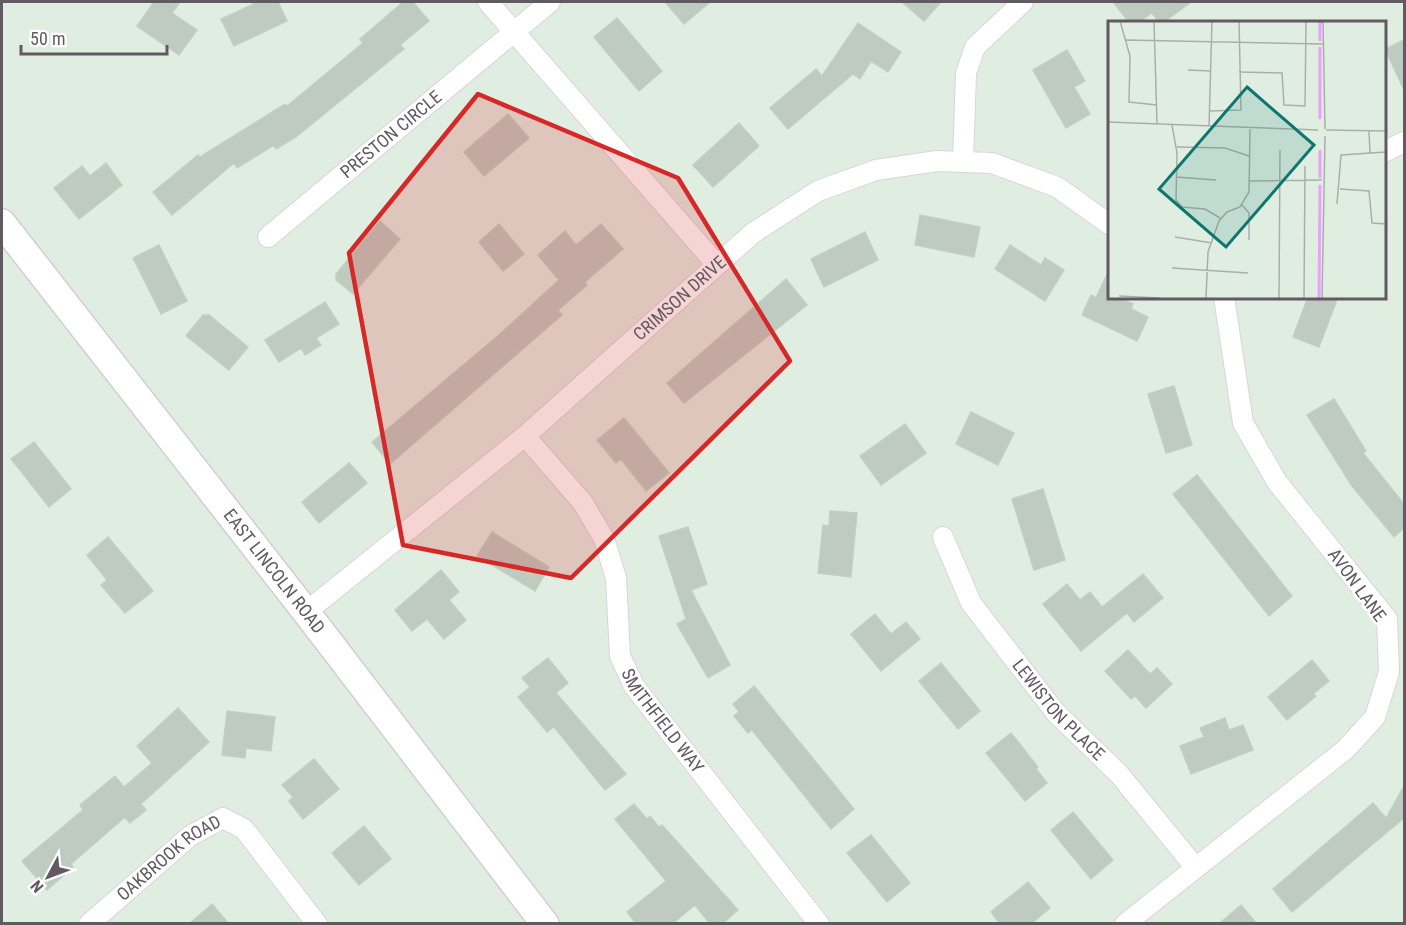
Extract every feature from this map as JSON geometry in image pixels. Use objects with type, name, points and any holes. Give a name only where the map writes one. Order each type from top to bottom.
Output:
[{"type":"main road","name":"EAST LINCOLN ROAD","points":[[2,223],[306,612],[545,924]]},
{"type":"street","points":[[488,2],[717,265]]},
{"type":"street","name":"PRESTON CIRCLE","points":[[268,237],[550,2]]},
{"type":"street","points":[[963,162],[966,73],[975,47],[1023,2]]},
{"type":"street","points":[[1385,151],[1404,142]]},
{"type":"street","name":"CRIMSON DRIVE","points":[[306,612],[525,436],[753,233],[818,191],[876,170],[937,161],[992,163],[1057,187],[1108,223]]},
{"type":"street","name":"AVON LANE","points":[[1125,924],[1346,749],[1375,717],[1389,672],[1387,620],[1278,482],[1244,423],[1224,298]]},
{"type":"street","name":"SMITHFIELD WAY","points":[[525,436],[583,503],[604,539],[616,578],[620,656],[634,686],[819,924]]},
{"type":"street","name":"LEWISTON PLACE","points":[[943,537],[971,603],[1056,713],[1119,774],[1195,867]]},
{"type":"street","name":"OAKBROOK ROAD","points":[[89,924],[190,836],[223,818],[244,829],[317,924]]},
{"type":"highlighted area","points":[[478,94],[678,178],[790,361],[571,578],[403,545],[349,253]]},
{"type":"building","points":[[154,2],[180,2],[172,13],[197,30],[179,55],[137,26]]},
{"type":"building","points":[[258,2],[278,2],[287,21],[234,46],[221,19]]},
{"type":"building","points":[[403,2],[413,2],[429,21],[400,45],[404,49],[296,137],[276,149],[274,145],[237,168],[234,163],[172,215],[153,192],[198,155],[200,157],[285,104],[287,106],[363,43],[360,39]]},
{"type":"building","points":[[665,2],[710,2],[684,24]]},
{"type":"building","points":[[902,2],[941,2],[924,21]]},
{"type":"building","points":[[1113,2],[1191,2],[1165,21],[1158,21],[1152,13],[1140,21],[1128,21]]},
{"type":"building","points":[[617,18],[662,71],[639,91],[594,37]]},
{"type":"building","points":[[858,23],[901,52],[888,72],[871,61],[860,79],[853,74],[788,129],[770,108],[816,69],[822,76]]},
{"type":"building","points":[[1404,40],[1404,90],[1385,49]]},
{"type":"building","points":[[1067,50],[1085,81],[1074,87],[1090,114],[1066,128],[1033,70]]},
{"type":"building","points":[[508,114],[529,138],[484,176],[464,152]]},
{"type":"building","points":[[739,123],[759,146],[713,187],[693,165]]},
{"type":"building","points":[[106,163],[122,185],[79,219],[54,188],[82,166],[90,176]]},
{"type":"building","points":[[920,215],[980,227],[974,257],[915,245]]},
{"type":"building","points":[[380,221],[400,239],[353,294],[336,280],[336,274]]},
{"type":"building","points":[[499,224],[524,254],[503,271],[479,242]]},
{"type":"building","points":[[601,224],[623,249],[585,282],[587,285],[558,310],[562,315],[390,464],[372,442],[500,334],[559,280],[538,255],[565,231],[576,245]]},
{"type":"building","points":[[865,232],[878,260],[824,287],[811,259]]},
{"type":"building","points":[[159,245],[187,301],[161,314],[133,258]]},
{"type":"building","points":[[1010,245],[1041,265],[1045,258],[1064,270],[1045,301],[995,269]]},
{"type":"building","points":[[1108,272],[1108,298],[1119,298],[1133,304],[1131,309],[1148,317],[1137,341],[1082,315],[1091,295],[1096,298]]},
{"type":"building","points":[[786,279],[807,305],[684,403],[667,383]]},
{"type":"building","points":[[1308,298],[1338,298],[1319,347],[1293,337]]},
{"type":"building","points":[[325,302],[339,324],[316,338],[321,345],[305,355],[301,348],[279,362],[265,340]]},
{"type":"building","points":[[203,315],[209,315],[248,347],[229,370],[186,336]]},
{"type":"building","points":[[1174,386],[1192,445],[1166,453],[1148,394]]},
{"type":"building","points":[[1334,399],[1366,451],[1363,453],[1404,504],[1404,528],[1394,537],[1352,486],[1307,415]]},
{"type":"building","points":[[971,412],[1014,433],[998,465],[956,444]]},
{"type":"building","points":[[624,418],[669,473],[646,491],[621,459],[616,463],[597,440]]},
{"type":"building","points":[[905,424],[926,453],[881,485],[860,456]]},
{"type":"building","points":[[34,442],[71,489],[49,507],[11,459]]},
{"type":"building","points":[[349,463],[367,483],[319,523],[302,502]]},
{"type":"building","points":[[1197,475],[1292,596],[1269,616],[1173,494]]},
{"type":"building","points":[[1043,489],[1065,560],[1034,570],[1012,499]]},
{"type":"building","points":[[830,511],[857,513],[851,577],[818,573],[823,525],[829,526]]},
{"type":"building","points":[[688,527],[707,584],[691,590],[730,665],[708,678],[677,624],[686,619],[659,536]]},
{"type":"building","points":[[492,532],[549,567],[535,591],[477,556]]},
{"type":"building","points":[[108,537],[153,591],[125,613],[101,585],[107,580],[87,555]]},
{"type":"building","points":[[441,570],[459,592],[449,600],[466,620],[444,639],[427,619],[412,631],[395,610]]},
{"type":"building","points":[[1143,574],[1163,598],[1134,622],[1127,613],[1081,651],[1043,604],[1067,584],[1080,600],[1090,592],[1102,607]]},
{"type":"building","points":[[875,614],[891,634],[906,622],[920,639],[881,671],[851,634]]},
{"type":"building","points":[[1128,650],[1150,674],[1157,668],[1172,684],[1146,708],[1135,696],[1131,699],[1105,671]]},
{"type":"building","points":[[548,658],[568,683],[556,693],[626,774],[605,790],[554,727],[547,732],[518,697],[530,687],[522,678]]},
{"type":"building","points":[[1312,660],[1329,681],[1313,694],[1316,696],[1287,720],[1268,697]]},
{"type":"building","points":[[941,663],[980,711],[958,729],[919,681]]},
{"type":"building","points":[[754,686],[854,809],[831,829],[752,730],[748,733],[734,716],[739,712],[733,704]]},
{"type":"building","points":[[178,708],[209,742],[141,804],[146,810],[130,823],[125,817],[71,864],[73,867],[47,890],[22,861],[83,810],[80,805],[115,776],[124,787],[152,763],[137,746]]},
{"type":"building","points":[[227,711],[275,717],[271,751],[246,748],[245,758],[222,755]]},
{"type":"building","points":[[1225,718],[1229,730],[1243,725],[1253,750],[1191,774],[1180,746],[1204,737],[1200,728]]},
{"type":"building","points":[[1011,733],[1038,767],[1036,769],[1047,783],[1025,801],[986,753]]},
{"type":"building","points":[[314,759],[339,789],[303,819],[289,801],[293,797],[282,785]]},
{"type":"building","points":[[1404,786],[1404,818],[1292,912],[1273,889],[1373,803],[1386,818]]},
{"type":"building","points":[[634,804],[647,819],[650,816],[659,827],[662,825],[738,910],[722,924],[710,924],[695,905],[672,924],[636,924],[627,912],[666,881],[615,819]]},
{"type":"building","points":[[1073,812],[1113,860],[1091,879],[1051,830]]},
{"type":"building","points":[[364,826],[391,859],[359,885],[332,853]]},
{"type":"building","points":[[871,835],[910,883],[887,902],[847,853]]},
{"type":"building","points":[[1028,882],[1050,908],[1031,924],[1000,924],[991,912]]},
{"type":"building","points":[[212,904],[229,924],[189,924]]},
{"type":"building","points":[[1241,905],[1257,924],[1219,924]]}]
